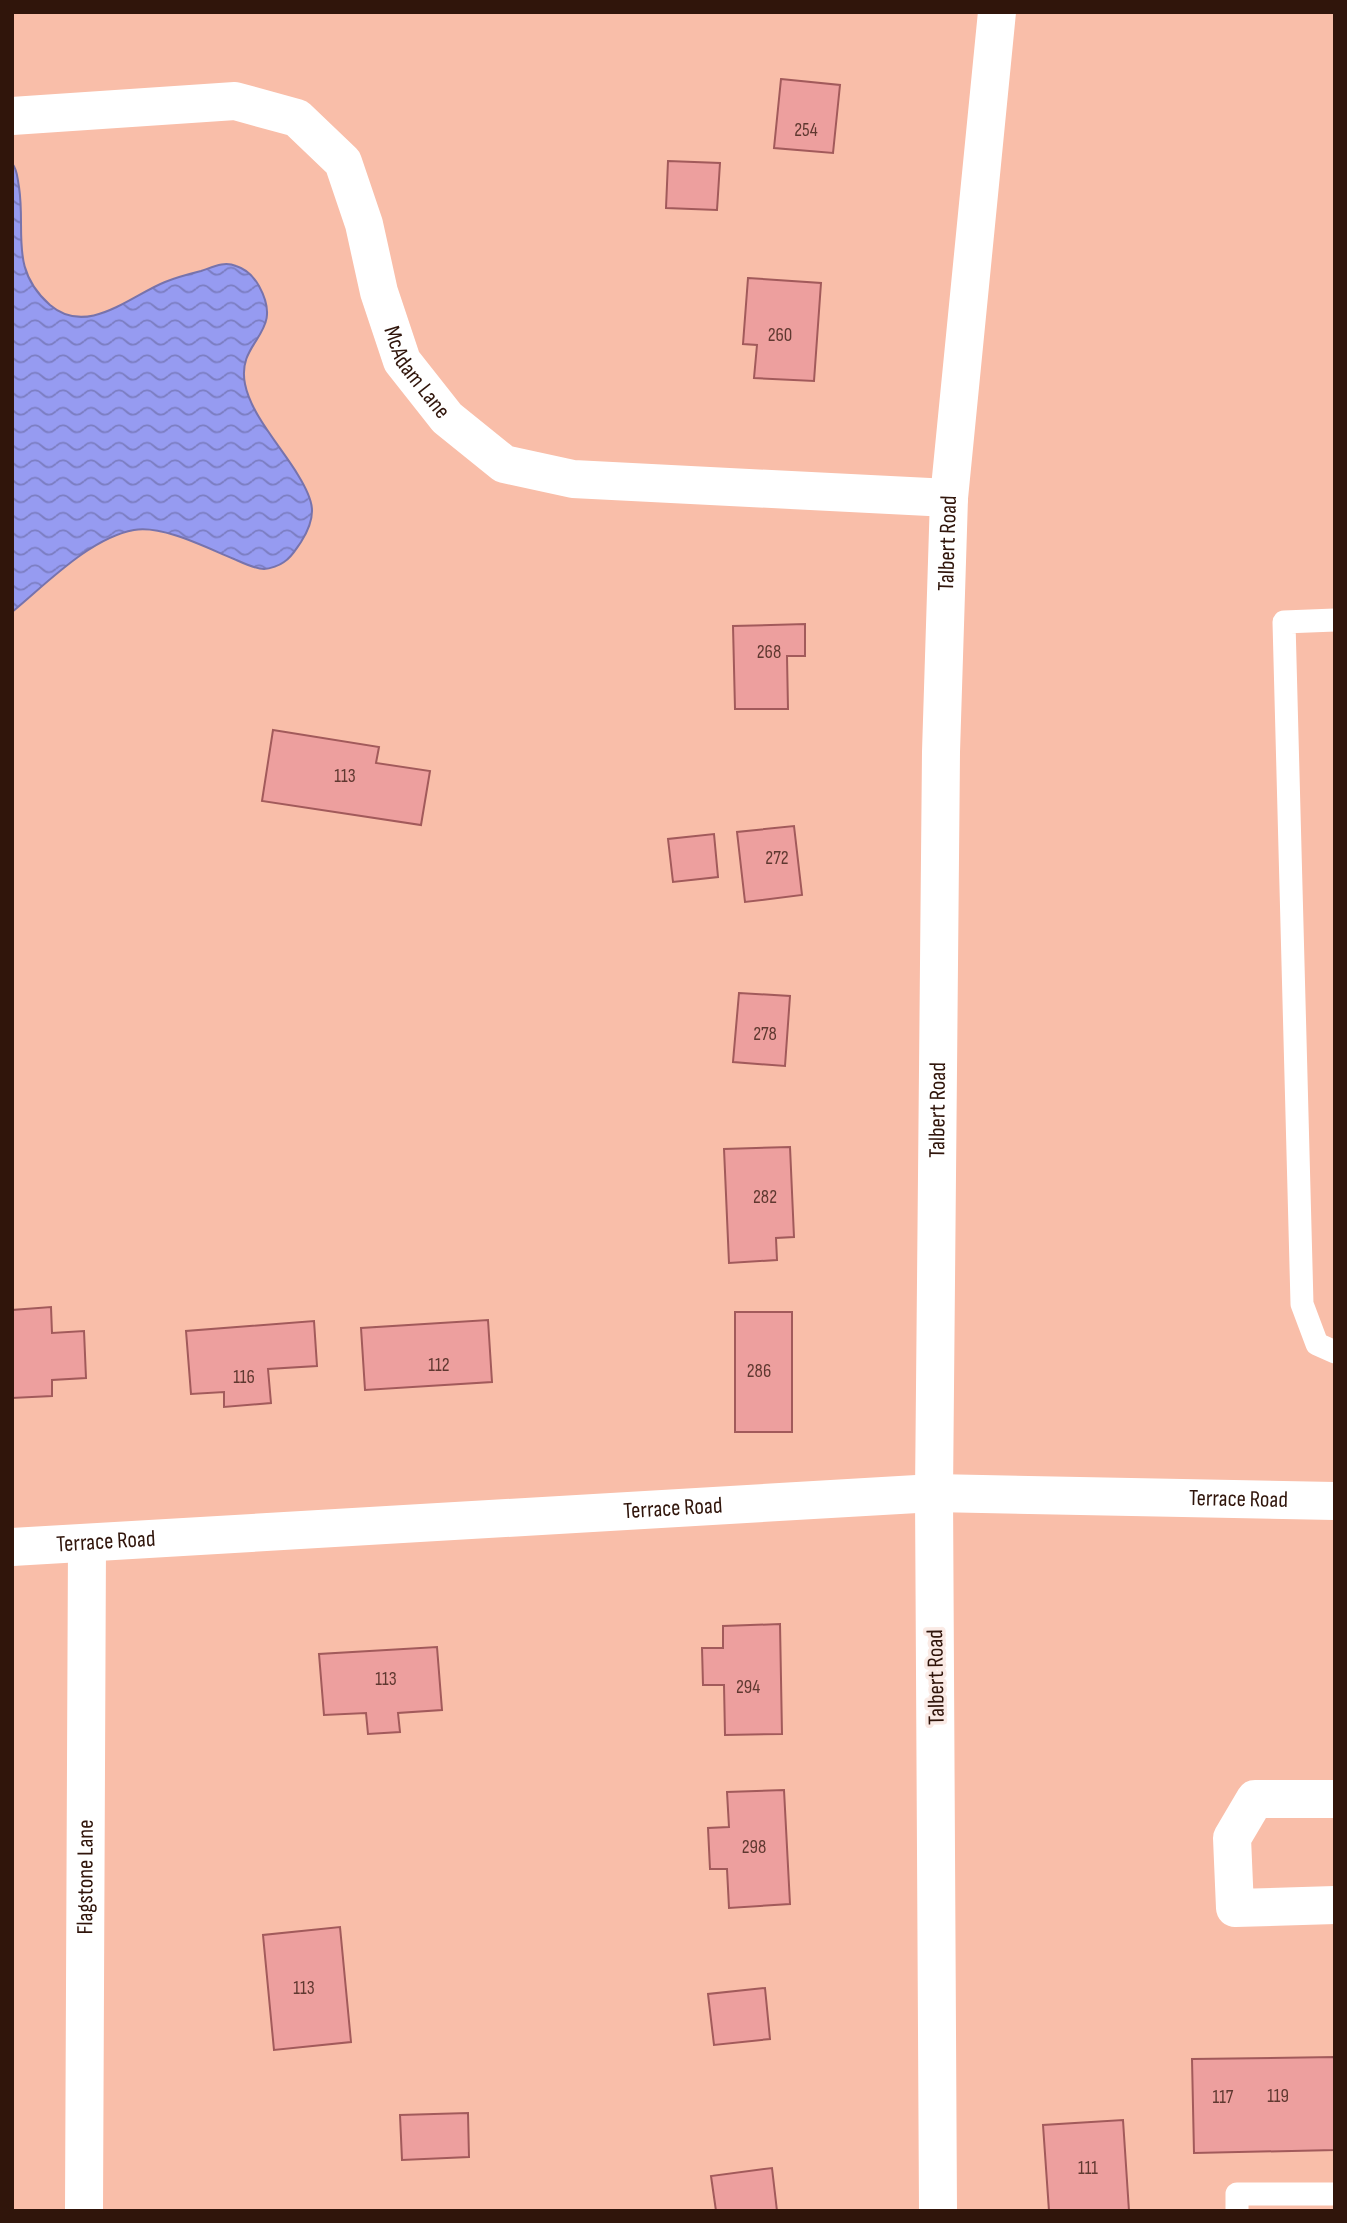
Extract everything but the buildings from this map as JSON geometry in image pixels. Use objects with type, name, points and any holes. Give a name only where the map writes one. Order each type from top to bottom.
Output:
[{"type":"street","name":"Talbert Road","points":[[938,2211],[934,1493],[941,752],[949,498],[997,12]]},
{"type":"street","name":"McAdam Lane","points":[[12,116],[234,100],[297,118],[343,162],[363,224],[379,292],[402,361],[447,418],[504,464],[573,480],[949,498]]},
{"type":"street","name":"Terrace Road","points":[[12,1546],[934,1493],[1335,1501]]},
{"type":"street","name":"Flagstone Lane","points":[[84,2211],[87,1543]]},
{"type":"street","points":[[1335,1799],[1255,1800],[1233,1838],[1235,1908],[1335,1905]]},
{"type":"lane","points":[[1335,620],[1284,622],[1301,1304],[1317,1344],[1335,1352]]},
{"type":"lane","points":[[1237,2211],[1237,2194],[1335,2194]]},
{"type":"water","points":[[12,163],[19,187],[24,264],[37,291],[50,305],[64,314],[79,317],[108,311],[170,280],[223,264],[243,269],[257,283],[266,302],[267,316],[264,327],[247,357],[244,369],[245,384],[260,419],[303,484],[312,508],[306,532],[294,553],[284,562],[269,568],[257,568],[171,534],[146,529],[134,530],[101,542],[85,552],[12,612]]}]
